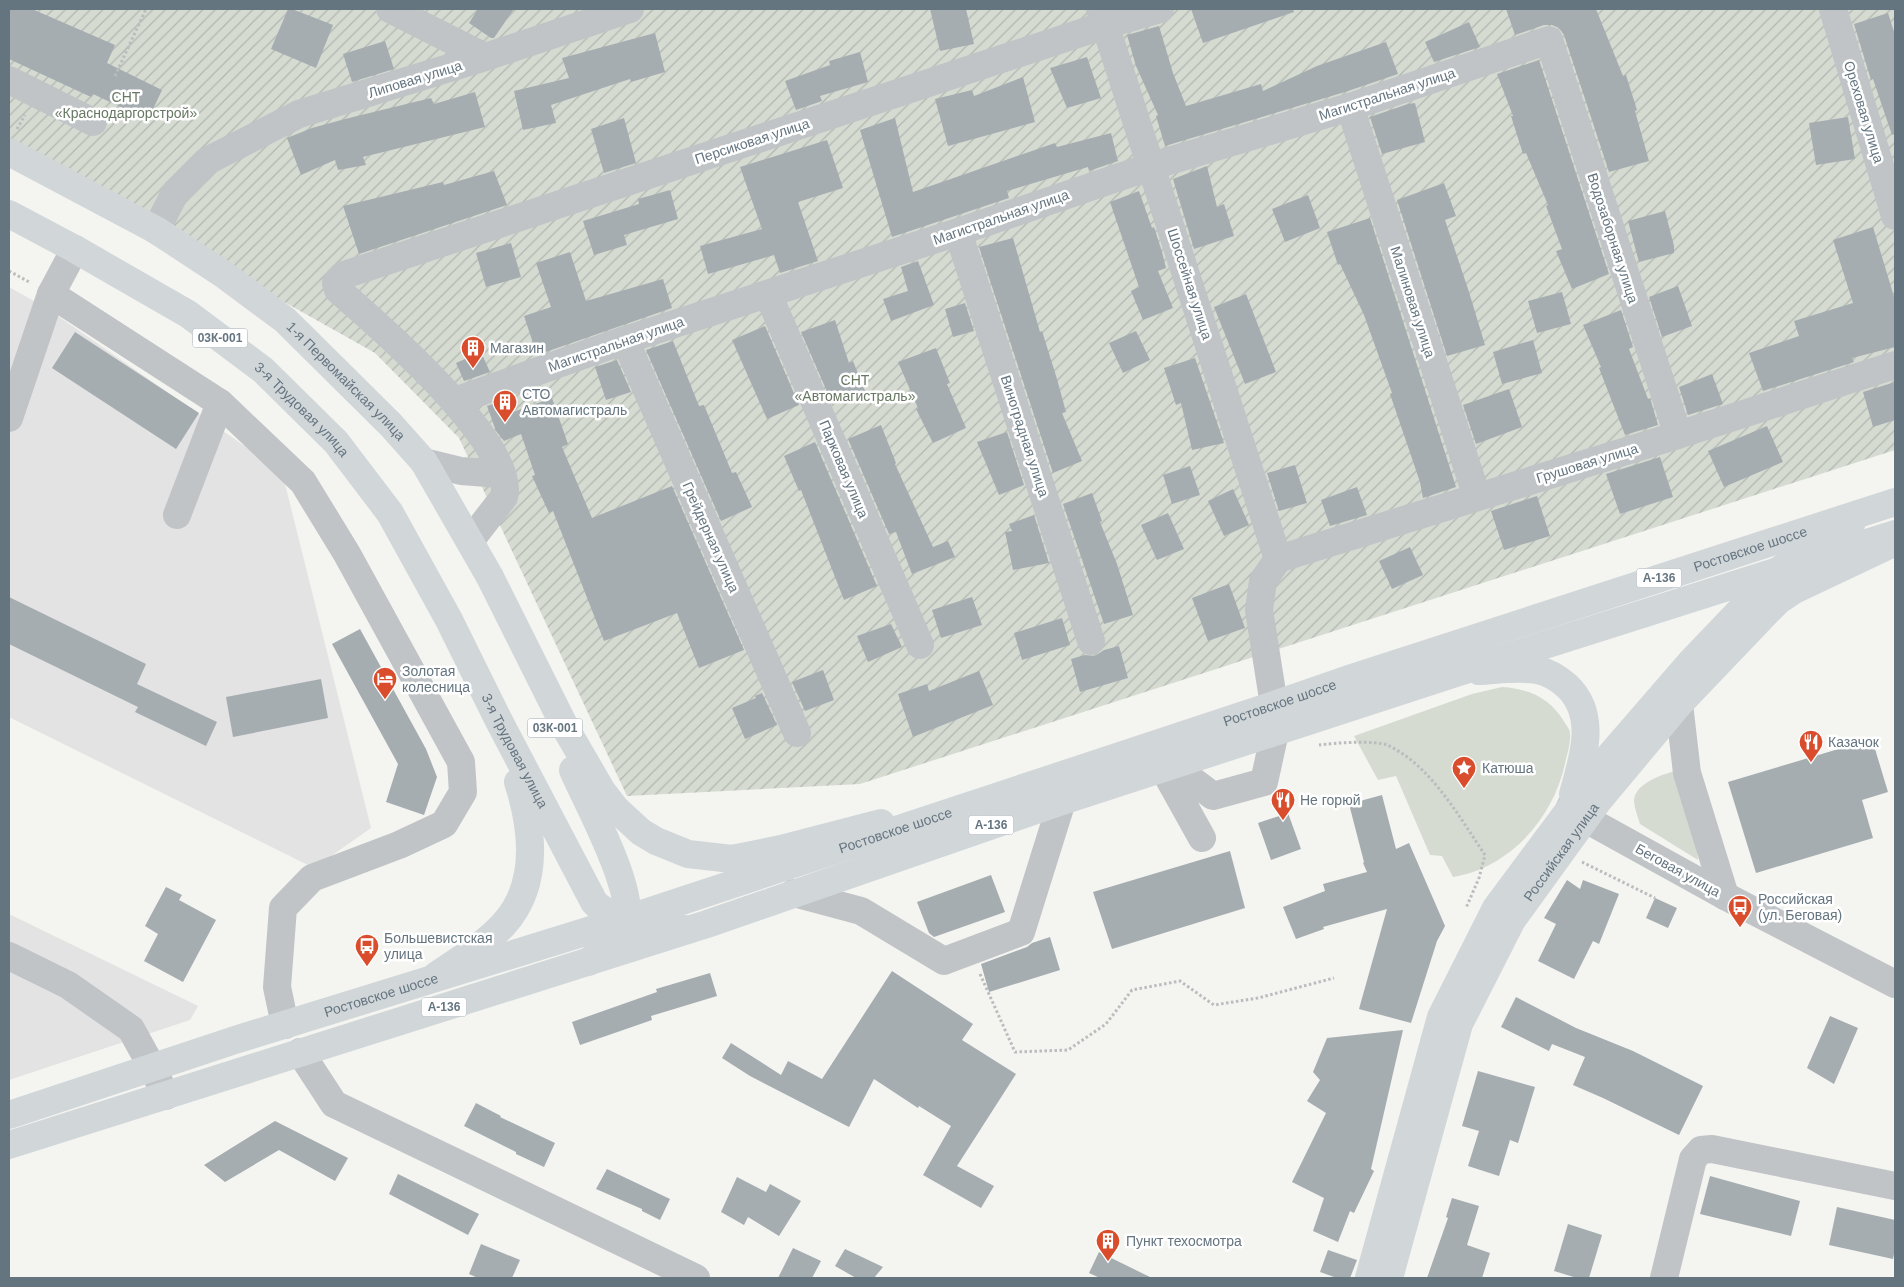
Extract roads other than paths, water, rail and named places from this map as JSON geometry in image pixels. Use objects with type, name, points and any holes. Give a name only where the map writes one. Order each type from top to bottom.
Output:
[{"type":"main road","name":"03К-001","points":[[9,152],[156,230]]},
{"type":"main road","name":"3-я Трудовая улица","points":[[9,214],[75,249],[188,314],[262,370],[336,442],[390,513],[449,620],[499,721],[594,902],[602,909],[627,919]]},
{"type":"main road","name":"1-я Первомайская улица","points":[[156,230],[223,274],[285,320],[391,425],[424,462],[490,577]]},
{"type":"main road","name":"Ростовское шоссе","points":[[9,1115],[285,1025],[627,919],[1352,678],[1884,506]]},
{"type":"main road","name":"А-136","points":[[1778,571],[1814,544],[1884,506]]},
{"type":"main road","name":"Ростовское шоссе","points":[[9,1145],[588,962],[685,929],[707,924],[1062,801],[1456,673],[1895,534]]},
{"type":"main road","name":"Российская улица","points":[[1369,1278],[1440,1017],[1496,908],[1577,812],[1779,600],[1794,590],[1895,542]]},
{"type":"main road","name":"Российская улица","points":[[1389,1278],[1459,1024],[1512,920],[1607,759],[1691,662],[1778,571]]},
{"type":"main road","name":"03К-001","points":[[490,577],[566,729],[602,791],[616,809],[641,832],[670,848],[688,854],[732,859]]},
{"type":"main road","name":"03К-001","points":[[490,577],[615,862],[626,898],[627,919]]},
{"type":"main road","name":"А-136","points":[[1456,673],[1518,668],[1539,671],[1558,678],[1572,691],[1582,708],[1586,730],[1577,812]]},
{"type":"main road","name":"03К-001","points":[[430,980],[485,942],[504,923],[519,902],[527,882],[531,854],[526,807],[499,721]]},
{"type":"main road","name":"А-136","points":[[732,859],[781,850],[1038,783]]},
{"type":"main road","name":"А-136","points":[[588,962],[612,942],[622,930],[627,919],[658,927],[685,929]]},
{"type":"street","points":[[390,9],[485,57]]},
{"type":"street","name":"Липовая улица","points":[[156,230],[175,193],[207,161],[299,114],[485,57],[630,9]]},
{"type":"street","name":"Персиковая улица","points":[[455,401],[395,341],[338,290],[336,283],[344,275],[1102,17],[1160,9]]},
{"type":"street","name":"Ореховая улица","points":[[1833,9],[1895,216]]},
{"type":"street","name":"Шоссейная улица","points":[[1102,17],[1152,166],[1278,559]]},
{"type":"street","name":"Магистральная улица","points":[[455,401],[624,340],[958,232],[1152,166],[1350,107],[1549,40]]},
{"type":"street","name":"Водозаборная улица","points":[[1549,40],[1678,435]]},
{"type":"street","points":[[9,80],[93,122]]},
{"type":"street","name":"Малиновая улица","points":[[1350,107],[1476,497]]},
{"type":"street","name":"Виноградная улица","points":[[958,232],[1091,640]]},
{"type":"street","points":[[9,418],[51,294],[75,249]]},
{"type":"street","points":[[51,294],[220,403],[303,482],[347,554],[462,762],[462,792],[444,824],[312,878],[283,908],[277,987],[285,1025]]},
{"type":"street","name":"Парковая улица","points":[[768,294],[920,645]]},
{"type":"street","name":"Грейдерная улица","points":[[624,340],[797,733]]},
{"type":"street","name":"Грушовая улица","points":[[1278,559],[1678,435],[1895,365]]},
{"type":"street","points":[[455,401],[490,450],[506,490],[504,497],[470,541]]},
{"type":"street","points":[[177,515],[220,403]]},
{"type":"street","points":[[424,462],[461,471],[501,474]]},
{"type":"street","points":[[1274,705],[1259,610],[1263,581],[1278,559]]},
{"type":"street","points":[[1678,704],[1687,773],[1725,896]]},
{"type":"street","points":[[1167,767],[1213,796],[1256,785],[1264,782],[1275,732]]},
{"type":"street","points":[[1167,767],[1202,838]]},
{"type":"street","points":[[794,893],[861,911],[944,961],[1021,932],[1062,801]]},
{"type":"street","name":"Беговая улица","points":[[1577,812],[1725,896],[1895,984]]},
{"type":"street","points":[[9,956],[68,985],[131,1029],[166,1096]]},
{"type":"street","points":[[300,1052],[334,1104],[696,1278]]},
{"type":"street","points":[[1664,1278],[1693,1160],[1701,1150],[1712,1149],[1895,1186]]},
{"type":"place","name":"Магазин","points":[[473,369]]},
{"type":"place","name":"СТО Автомагистраль","points":[[505,423]]},
{"type":"place","name":"Золотая колесница","points":[[385,700]]},
{"type":"place","name":"Казачок","points":[[1811,763]]},
{"type":"place","name":"Катюша","points":[[1464,789]]},
{"type":"place","name":"Не горюй","points":[[1283,821]]},
{"type":"place","name":"Российская (ул. Беговая)","points":[[1740,928]]},
{"type":"place","name":"Большевистская улица","points":[[367,967]]},
{"type":"place","name":"Пункт техосмотра","points":[[1108,1262]]},
{"type":"park label","name":"СНТ «Краснодаргорстрой»","points":[[126,105]]},
{"type":"park label","name":"СНТ «Автомагистраль»","points":[[855,388]]}]
